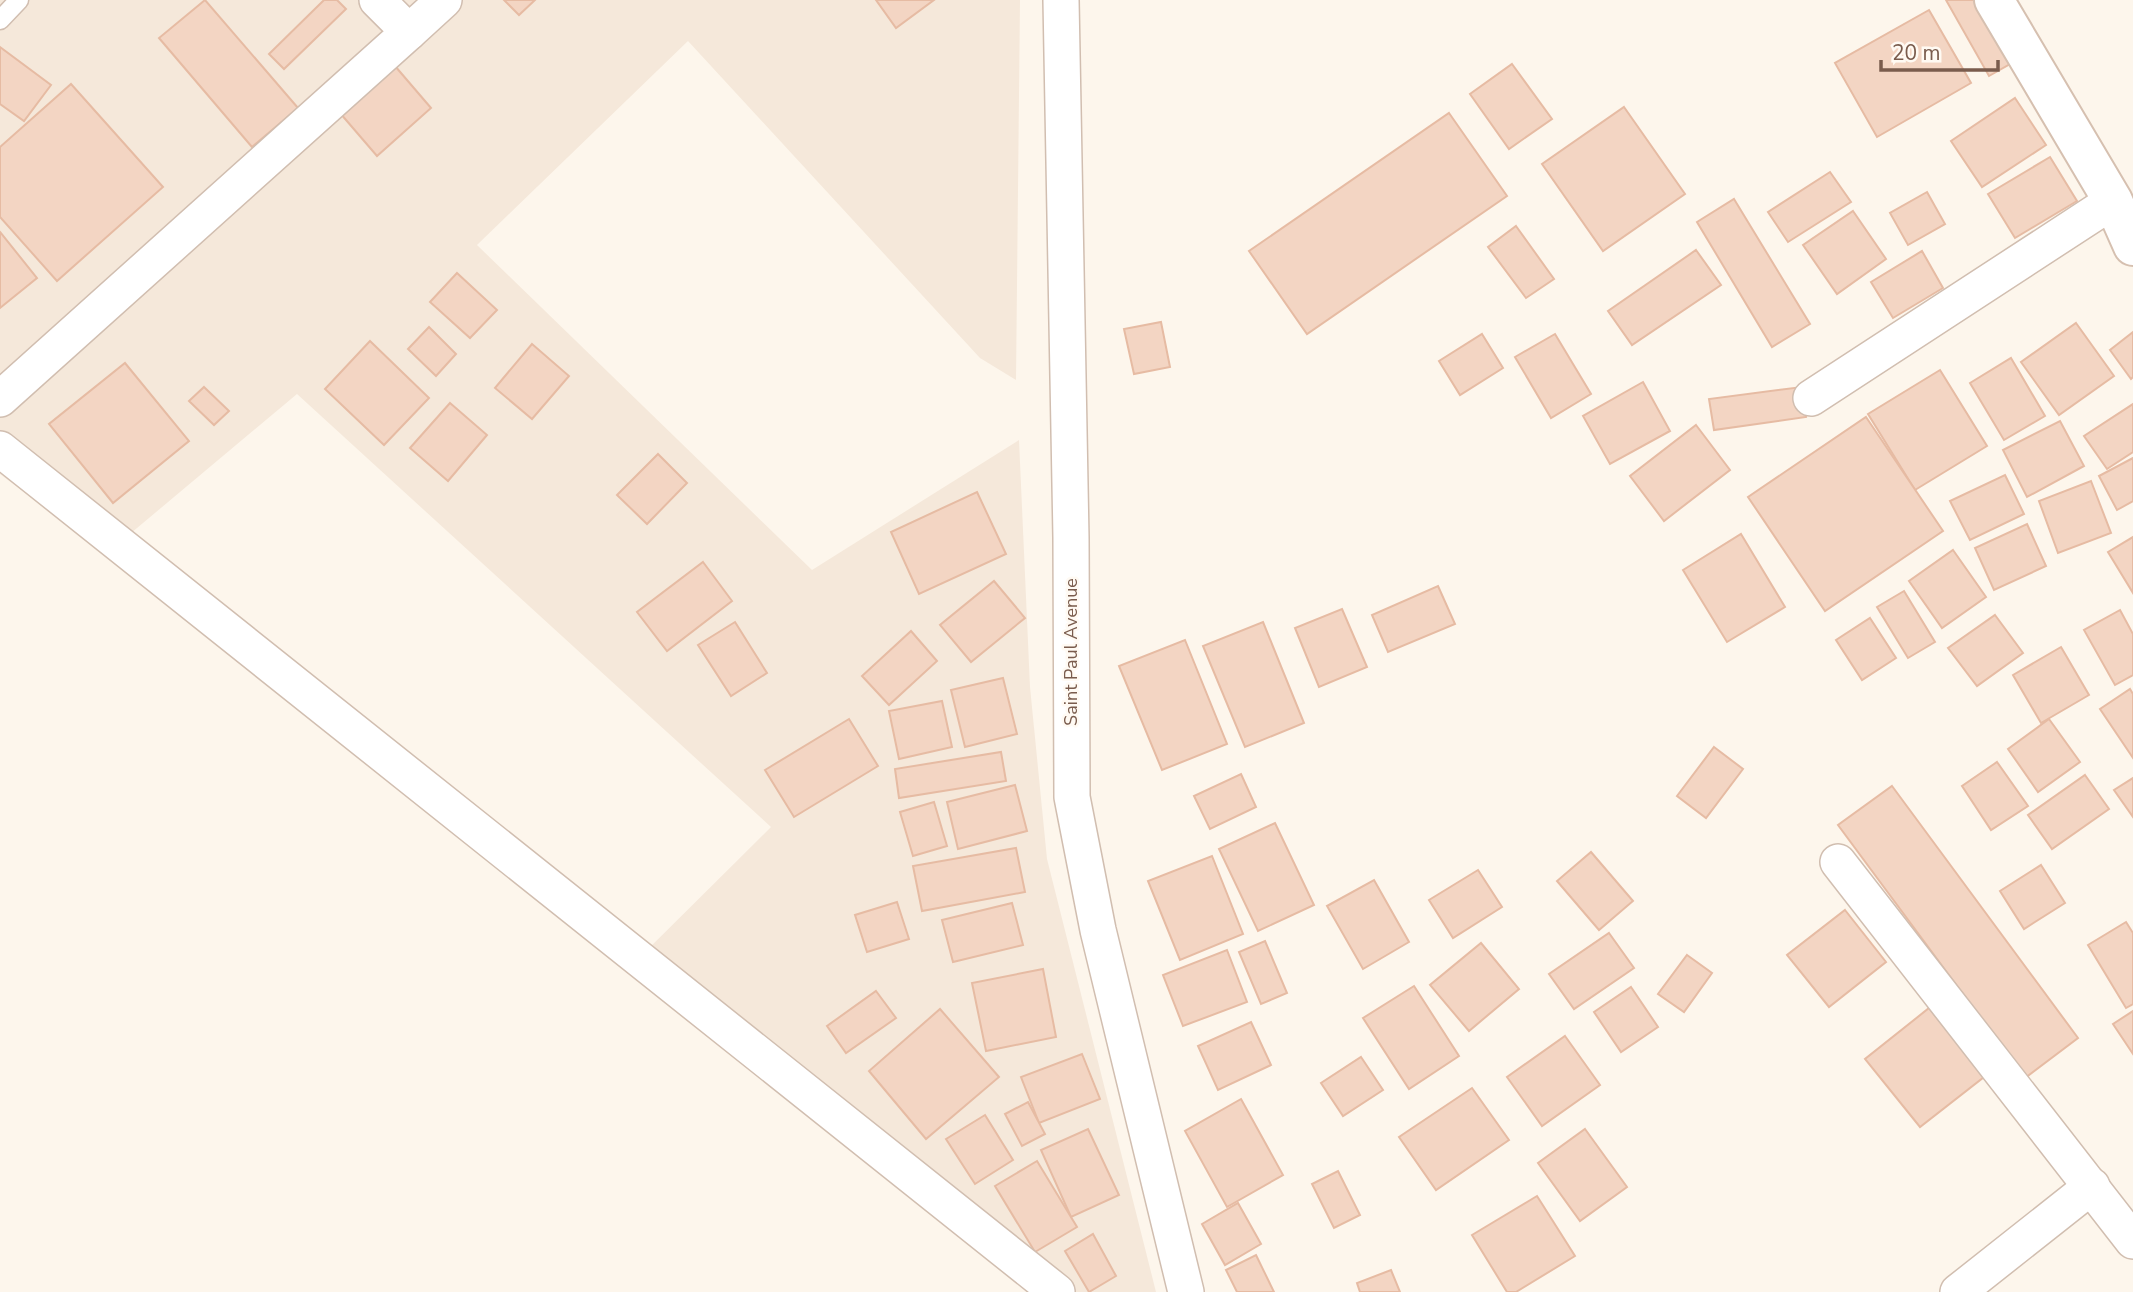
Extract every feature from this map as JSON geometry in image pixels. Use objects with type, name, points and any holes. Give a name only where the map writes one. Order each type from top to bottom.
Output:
[{"type":"main road","points":[[1994,0],[2113,201],[2133,246]]},
{"type":"street","points":[[377,0],[409,32]]},
{"type":"street","points":[[0,399],[443,0]]},
{"type":"street","name":"Saint Paul Avenue","points":[[1061,0],[1071,538],[1072,797],[1098,930],[1186,1292]]},
{"type":"street","points":[[1811,398],[2113,201]]},
{"type":"street","points":[[0,449],[1057,1292]]},
{"type":"street","points":[[1838,862],[2133,1241]]},
{"type":"street","points":[[1958,1292],[2092,1186]]},
{"type":"lane","points":[[0,20],[19,0]]},
{"type":"shaded area","points":[[0,0],[1020,0],[1016,380],[980,358],[688,41],[477,245],[812,570],[1019,440],[1030,687],[1047,859],[1156,1292],[1030,1292],[628,969],[771,827],[297,394],[106,554],[0,474]]},
{"type":"building","points":[[205,0],[298,108],[252,147],[159,38]]},
{"type":"building","points":[[324,0],[337,0],[346,9],[284,69],[269,54]]},
{"type":"building","points":[[504,0],[535,0],[519,15]]},
{"type":"building","points":[[876,0],[934,0],[896,28]]},
{"type":"building","points":[[1946,0],[1984,0],[2017,60],[1989,76]]},
{"type":"building","points":[[1929,10],[1971,83],[1877,137],[1835,63]]},
{"type":"building","points":[[0,47],[51,85],[24,121],[0,104]]},
{"type":"building","points":[[389,59],[431,108],[377,156],[334,106]]},
{"type":"building","points":[[1512,64],[1552,119],[1509,149],[1470,94]]},
{"type":"building","points":[[71,84],[163,187],[57,281],[0,217],[0,147]]},
{"type":"building","points":[[2015,98],[2046,145],[1982,187],[1951,141]]},
{"type":"building","points":[[1624,107],[1685,194],[1603,251],[1542,164]]},
{"type":"building","points":[[1449,113],[1507,196],[1307,334],[1249,251]]},
{"type":"building","points":[[2050,157],[2077,201],[2015,238],[1988,194]]},
{"type":"building","points":[[1830,172],[1851,202],[1788,242],[1768,212]]},
{"type":"building","points":[[1927,192],[1945,224],[1908,245],[1890,213]]},
{"type":"building","points":[[1734,199],[1810,324],[1772,347],[1697,222]]},
{"type":"building","points":[[1853,211],[1886,259],[1837,294],[1803,245]]},
{"type":"building","points":[[1516,226],[1554,279],[1526,298],[1488,247]]},
{"type":"building","points":[[0,232],[37,278],[0,308]]},
{"type":"building","points":[[1696,250],[1721,285],[1632,345],[1608,311]]},
{"type":"building","points":[[1922,251],[1943,288],[1893,318],[1871,282]]},
{"type":"building","points":[[457,273],[497,310],[470,338],[430,302]]},
{"type":"building","points":[[1161,322],[1170,367],[1134,374],[1124,329]]},
{"type":"building","points":[[2076,323],[2114,376],[2059,415],[2021,362]]},
{"type":"building","points":[[429,327],[456,354],[436,376],[408,349]]},
{"type":"building","points":[[2133,332],[2133,377],[2131,379],[2110,350]]},
{"type":"building","points":[[1482,334],[1503,368],[1460,395],[1439,361]]},
{"type":"building","points":[[1555,334],[1591,394],[1551,418],[1515,357]]},
{"type":"building","points":[[370,341],[429,398],[384,445],[325,389]]},
{"type":"building","points":[[532,344],[569,376],[532,419],[495,388]]},
{"type":"building","points":[[2011,358],[2045,416],[2004,440],[1970,383]]},
{"type":"building","points":[[125,363],[189,441],[113,503],[49,424]]},
{"type":"building","points":[[1940,370],[1987,446],[1915,490],[1868,414]]},
{"type":"building","points":[[1643,382],[1670,431],[1610,464],[1583,416]]},
{"type":"building","points":[[204,387],[229,411],[214,425],[189,401]]},
{"type":"building","points":[[1802,387],[1806,417],[1714,430],[1709,399]]},
{"type":"building","points":[[450,403],[487,435],[448,481],[410,448]]},
{"type":"building","points":[[2133,404],[2133,452],[2107,469],[2084,436]]},
{"type":"building","points":[[1866,417],[1943,531],[1825,611],[1748,497]]},
{"type":"building","points":[[2060,421],[2084,466],[2027,497],[2003,450]]},
{"type":"building","points":[[1696,425],[1730,470],[1664,521],[1630,476]]},
{"type":"building","points":[[658,454],[687,483],[647,524],[617,495]]},
{"type":"building","points":[[2133,458],[2133,501],[2117,510],[2099,476]]},
{"type":"building","points":[[2005,475],[2024,514],[1970,540],[1950,501]]},
{"type":"building","points":[[2091,481],[2111,533],[2058,553],[2039,501]]},
{"type":"building","points":[[977,492],[1006,554],[919,594],[891,532]]},
{"type":"building","points":[[2027,524],[2046,566],[1994,590],[1975,548]]},
{"type":"building","points":[[1741,534],[1785,607],[1727,642],[1683,570]]},
{"type":"building","points":[[2133,537],[2133,593],[2108,552]]},
{"type":"building","points":[[1953,550],[1986,597],[1942,628],[1909,581]]},
{"type":"building","points":[[703,562],[732,601],[667,651],[637,612]]},
{"type":"building","points":[[994,581],[1025,618],[971,662],[940,625]]},
{"type":"building","points":[[1438,586],[1455,624],[1388,652],[1372,615]]},
{"type":"building","points":[[1904,591],[1935,642],[1908,658],[1877,607]]},
{"type":"building","points":[[1342,609],[1367,667],[1319,687],[1295,628]]},
{"type":"building","points":[[2120,610],[2133,634],[2133,675],[2115,685],[2084,630]]},
{"type":"building","points":[[1995,615],[2023,653],[1977,686],[1948,648]]},
{"type":"building","points":[[1870,618],[1896,658],[1862,680],[1836,640]]},
{"type":"building","points":[[735,622],[767,673],[731,696],[698,645]]},
{"type":"building","points":[[1263,622],[1304,723],[1245,747],[1203,646]]},
{"type":"building","points":[[911,631],[937,661],[889,705],[862,676]]},
{"type":"building","points":[[1185,640],[1227,744],[1162,770],[1119,666]]},
{"type":"building","points":[[2061,647],[2089,695],[2041,723],[2013,675]]},
{"type":"building","points":[[1003,678],[1017,734],[965,747],[951,690]]},
{"type":"building","points":[[2130,689],[2133,694],[2133,758],[2100,709]]},
{"type":"building","points":[[942,701],[952,747],[899,759],[889,711]]},
{"type":"building","points":[[849,719],[878,766],[794,817],[765,770]]},
{"type":"building","points":[[2049,719],[2080,762],[2038,792],[2008,749]]},
{"type":"building","points":[[1714,747],[1743,769],[1706,818],[1677,796]]},
{"type":"building","points":[[1001,752],[1006,781],[899,798],[895,769]]},
{"type":"building","points":[[1997,762],[2028,806],[1991,830],[1962,786]]},
{"type":"building","points":[[1241,774],[1256,807],[1210,829],[1194,796]]},
{"type":"building","points":[[2085,775],[2109,809],[2052,849],[2028,815]]},
{"type":"building","points":[[2133,778],[2133,817],[2114,790]]},
{"type":"building","points":[[1015,785],[1027,831],[958,849],[947,802]]},
{"type":"building","points":[[1892,786],[2078,1038],[2025,1078],[1838,825]]},
{"type":"building","points":[[934,802],[947,846],[913,856],[900,812]]},
{"type":"building","points":[[1275,823],[1314,905],[1258,931],[1219,849]]},
{"type":"building","points":[[1016,848],[1025,892],[922,911],[913,866]]},
{"type":"building","points":[[1591,852],[1633,901],[1599,930],[1557,881]]},
{"type":"building","points":[[1212,856],[1243,934],[1180,960],[1148,881]]},
{"type":"building","points":[[2041,865],[2065,903],[2024,929],[2000,891]]},
{"type":"building","points":[[1478,870],[1502,907],[1453,938],[1429,900]]},
{"type":"building","points":[[1374,880],[1409,942],[1363,969],[1327,906]]},
{"type":"building","points":[[897,902],[909,939],[867,952],[855,915]]},
{"type":"building","points":[[1012,903],[1023,945],[953,962],[942,920]]},
{"type":"building","points":[[1845,910],[1886,962],[1829,1007],[1787,955]]},
{"type":"building","points":[[2126,922],[2133,933],[2133,1004],[2126,1008],[2088,945]]},
{"type":"building","points":[[1609,933],[1634,968],[1574,1009],[1549,974]]},
{"type":"building","points":[[1265,941],[1287,993],[1261,1004],[1239,952]]},
{"type":"building","points":[[1481,943],[1519,989],[1469,1031],[1430,985]]},
{"type":"building","points":[[1227,950],[1247,1002],[1183,1026],[1163,975]]},
{"type":"building","points":[[1687,955],[1712,973],[1684,1012],[1658,994]]},
{"type":"building","points":[[1043,969],[1056,1037],[986,1051],[972,983]]},
{"type":"building","points":[[1414,986],[1459,1056],[1409,1089],[1363,1018]]},
{"type":"building","points":[[1631,987],[1658,1027],[1621,1052],[1594,1012]]},
{"type":"building","points":[[876,991],[896,1018],[846,1053],[827,1026]]},
{"type":"building","points":[[1929,1008],[1984,1077],[1920,1127],[1865,1059]]},
{"type":"building","points":[[940,1009],[999,1077],[926,1139],[869,1071]]},
{"type":"building","points":[[2133,1011],[2133,1054],[2113,1024]]},
{"type":"building","points":[[1251,1022],[1271,1065],[1218,1090],[1198,1046]]},
{"type":"building","points":[[1565,1036],[1600,1085],[1542,1126],[1507,1077]]},
{"type":"building","points":[[1082,1054],[1100,1099],[1039,1123],[1021,1077]]},
{"type":"building","points":[[1361,1057],[1383,1090],[1343,1116],[1321,1083]]},
{"type":"building","points":[[1472,1088],[1509,1140],[1436,1190],[1399,1137]]},
{"type":"building","points":[[1241,1099],[1283,1175],[1227,1207],[1185,1131]]},
{"type":"building","points":[[1028,1102],[1045,1134],[1022,1146],[1005,1114]]},
{"type":"building","points":[[985,1115],[1013,1160],[975,1184],[946,1139]]},
{"type":"building","points":[[1088,1129],[1119,1195],[1071,1217],[1041,1150]]},
{"type":"building","points":[[1585,1129],[1627,1187],[1580,1221],[1538,1163]]},
{"type":"building","points":[[1037,1161],[1077,1227],[1035,1252],[995,1186]]},
{"type":"building","points":[[1338,1171],[1360,1215],[1334,1228],[1312,1184]]},
{"type":"building","points":[[1537,1196],[1575,1256],[1516,1292],[1507,1292],[1472,1235]]},
{"type":"building","points":[[1238,1203],[1261,1244],[1225,1265],[1202,1224]]},
{"type":"building","points":[[1093,1234],[1116,1276],[1089,1292],[1065,1251]]},
{"type":"building","points":[[1256,1255],[1274,1292],[1237,1292],[1226,1270]]},
{"type":"building","points":[[1391,1270],[1400,1292],[1360,1292],[1357,1283]]}]
